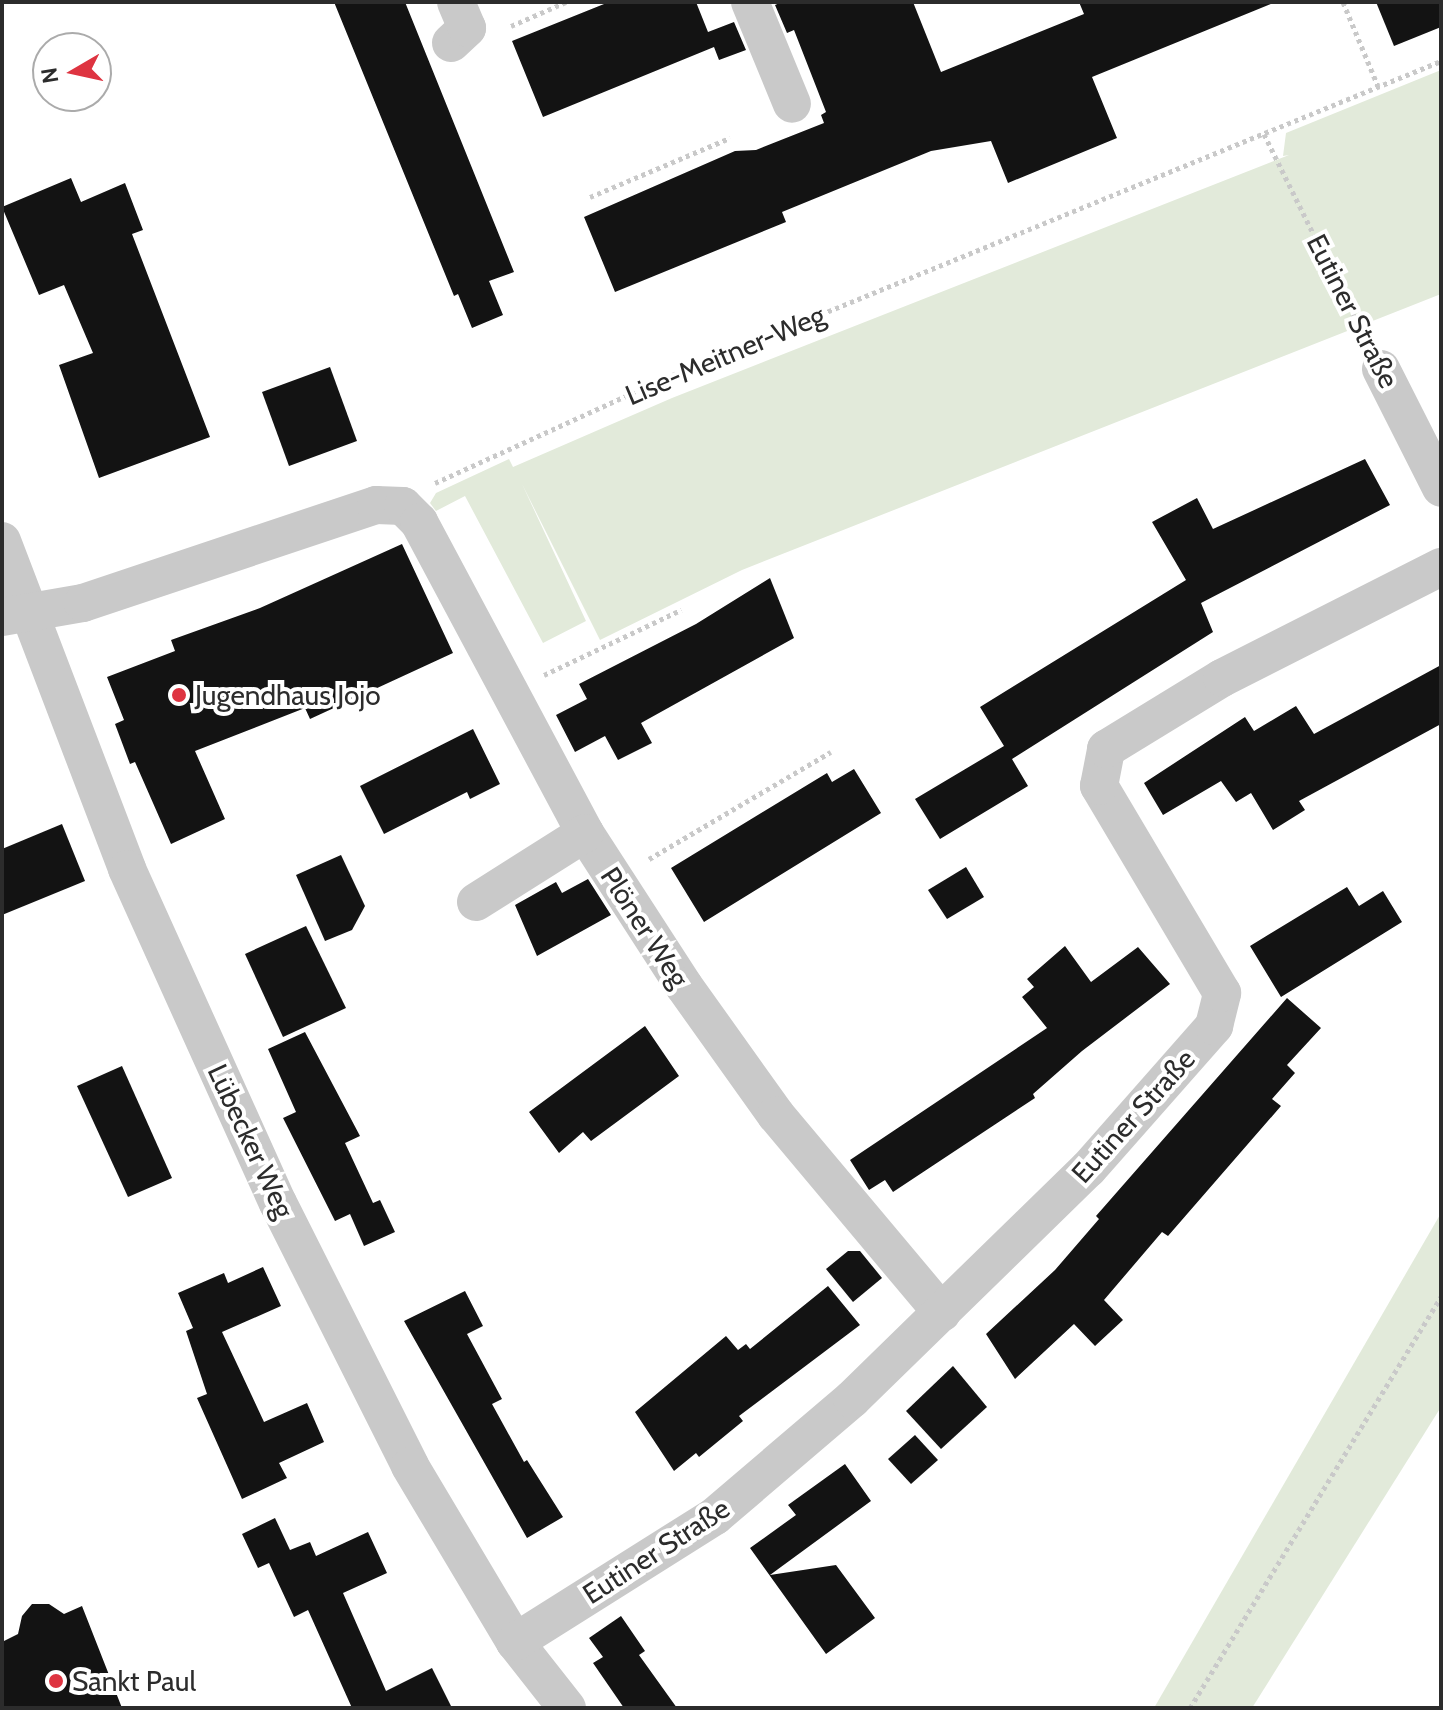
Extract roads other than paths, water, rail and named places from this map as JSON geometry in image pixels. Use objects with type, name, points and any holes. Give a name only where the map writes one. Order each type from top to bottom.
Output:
[{"type":"street","points":[[451,43],[467,28],[456,2]]},
{"type":"street","points":[[750,2],[792,104]]},
{"type":"street","name":"Eutiner Straße","points":[[1381,369],[1435,477]]},
{"type":"street","name":"Plöner Weg","points":[[15,616],[83,603],[376,505],[403,506],[419,522],[507,693],[614,880],[776,1115],[942,1313]]},
{"type":"street","name":"Lübecker Weg","points":[[2,541],[15,616],[278,1203],[410,1466],[515,1642],[567,1708]]},
{"type":"street","name":"Eutiner Straße","points":[[515,1642],[715,1516],[852,1399],[1088,1169],[1214,1026],[1222,993],[1099,786],[1106,749],[1222,678],[1441,567]]},
{"type":"street","points":[[476,902],[585,833]]},
{"type":"place","name":"Jugendhaus Jojo","points":[[179,695]]},
{"type":"place","name":"Sankt Paul","points":[[56,1681]]}]
